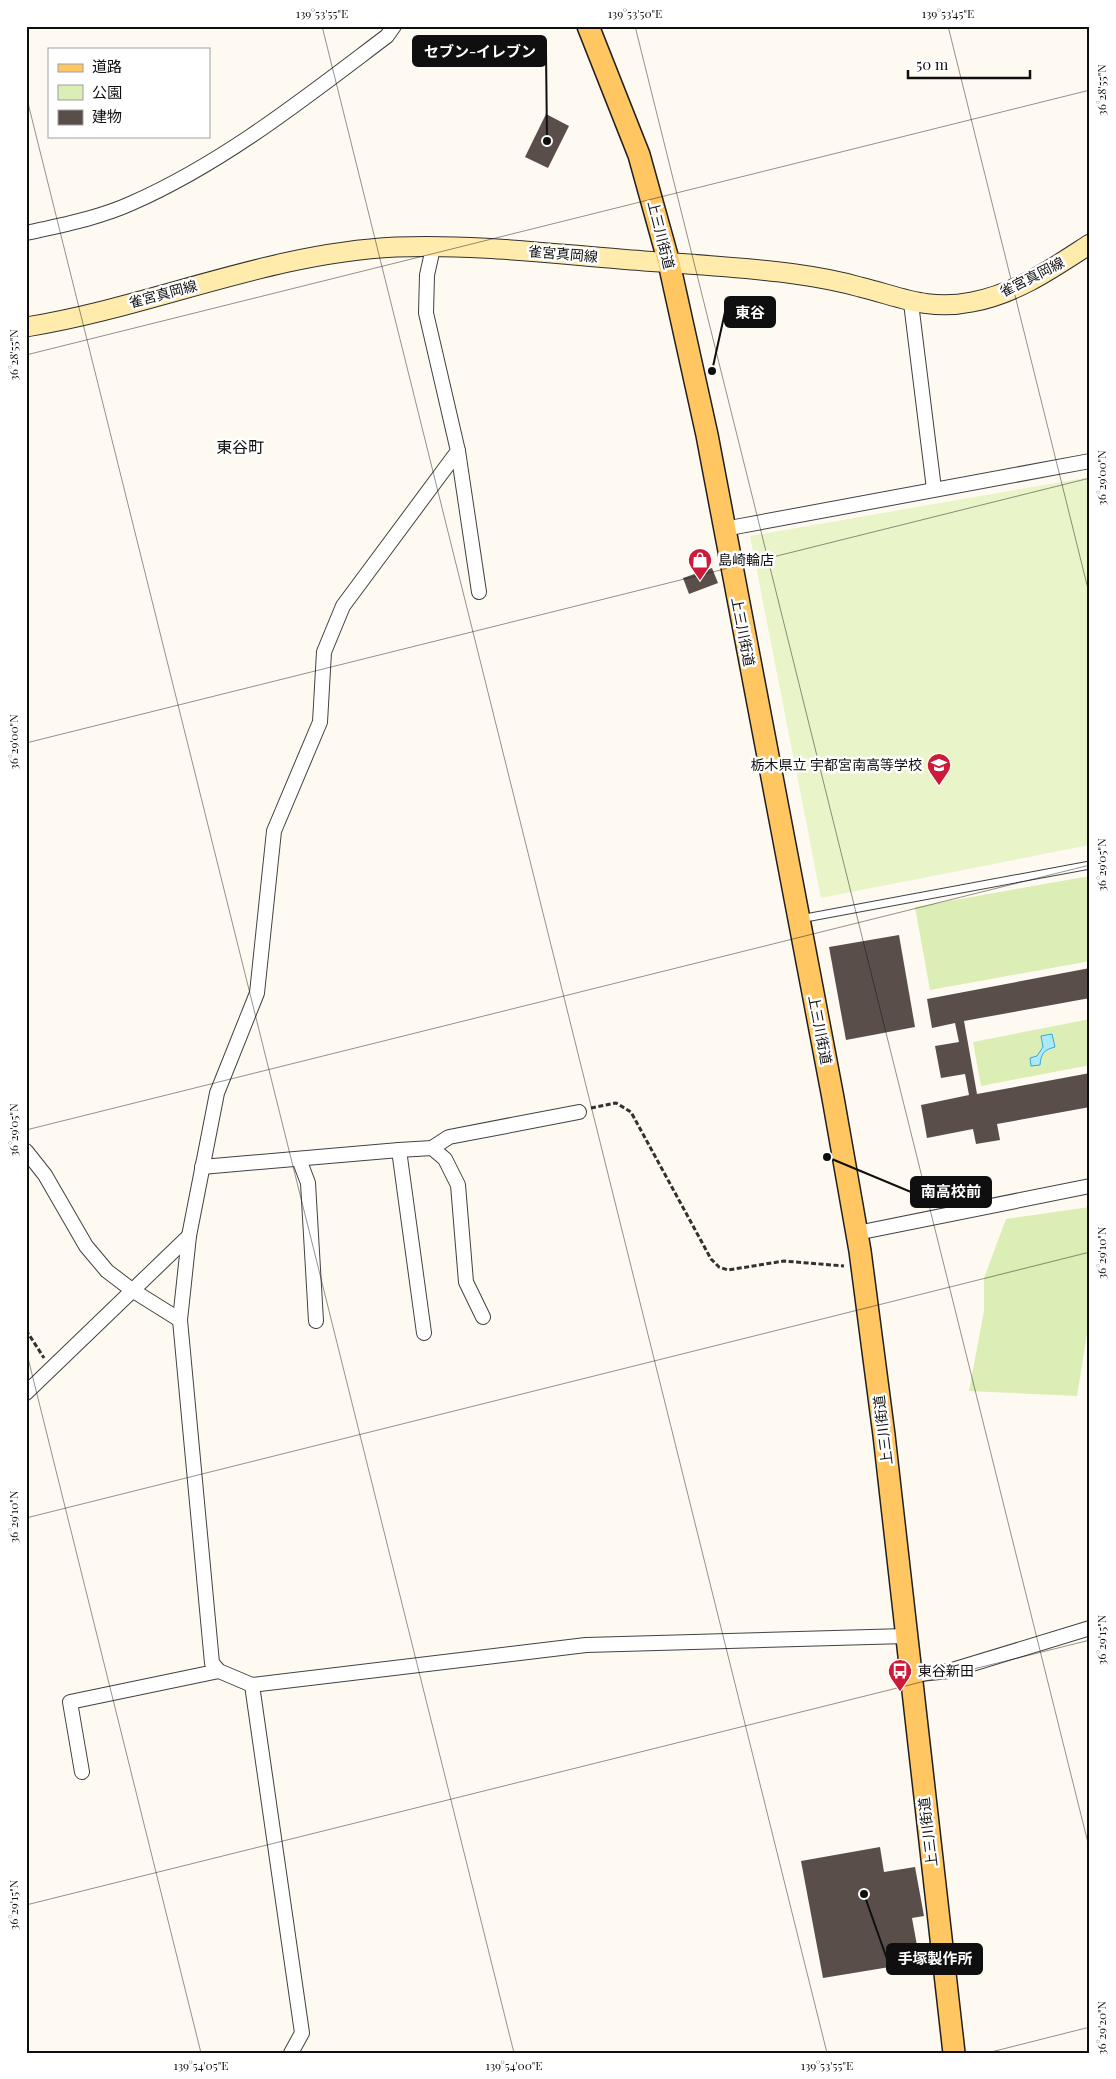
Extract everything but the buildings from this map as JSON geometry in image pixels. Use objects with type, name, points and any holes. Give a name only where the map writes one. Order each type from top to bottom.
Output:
[{"type":"main road","name":"上三川街道","points":[[588,26],[639,155],[669,263],[707,435],[857,1233],[954,2053]]},
{"type":"main road","name":"雀宮真岡線","points":[[26,327],[90,314],[239,273],[355,250],[483,248],[726,266],[806,276],[861,287],[911,302],[949,304],[972,302],[997,295],[1048,272],[1090,244]]},
{"type":"street","points":[[26,233],[90,219],[132,203],[216,159],[296,104],[387,36],[394,26]]},
{"type":"street","points":[[433,248],[426,275],[426,313],[458,451],[479,592]]},
{"type":"street","points":[[911,302],[934,489]]},
{"type":"street","points":[[458,451],[343,606],[324,652],[320,722],[274,831],[257,993],[217,1093],[189,1236],[180,1320],[206,1618],[212,1663],[219,1671],[252,1685],[586,1644],[906,1636]]},
{"type":"street","points":[[724,529],[934,489],[1090,462]]},
{"type":"street","points":[[202,1167],[432,1148],[449,1137],[579,1112]]},
{"type":"street","points":[[432,1148],[445,1159],[458,1184],[466,1282],[483,1317]]},
{"type":"street","points":[[399,1150],[424,1333]]},
{"type":"street","points":[[26,1151],[45,1175],[86,1246],[106,1271],[180,1320]]},
{"type":"street","points":[[299,1159],[308,1183],[316,1321]]},
{"type":"street","points":[[857,1233],[1090,1186]]},
{"type":"street","points":[[26,1393],[189,1236]]},
{"type":"street","points":[[910,1675],[949,1671],[1090,1628]]},
{"type":"street","points":[[82,1772],[70,1702],[219,1671]]},
{"type":"street","points":[[252,1685],[302,2033],[291,2053]]},
{"type":"lane","points":[[799,919],[1090,865]]},
{"type":"path","points":[[579,1112],[616,1103],[631,1112],[711,1259],[719,1267],[728,1270],[784,1261],[834,1266],[862,1265]]},
{"type":"path","points":[[26,1330],[50,1370]]},
{"type":"green space","points":[[1090,477],[1090,845],[821,898],[750,536]]},
{"type":"green space","points":[[1090,876],[1090,961],[930,990],[915,907]]},
{"type":"green space","points":[[1090,1019],[1090,1065],[981,1086],[973,1042]]},
{"type":"green space","points":[[1090,1207],[1090,1315],[1077,1396],[969,1391],[984,1311],[984,1278],[1006,1219]]},
{"type":"water","points":[[1052,1034],[1055,1047],[1048,1049],[1044,1053],[1040,1065],[1031,1066],[1030,1058],[1037,1056],[1043,1047],[1041,1036]]},
{"type":"place","name":"セブン-イレブン","points":[[547,141]]},
{"type":"place","name":"東谷","points":[[712,371]]},
{"type":"place","name":"島崎輪店","points":[[700,581]]},
{"type":"place","name":"栃木県立 宇都宮南高等学校","points":[[939,786]]},
{"type":"place","name":"南高校前","points":[[827,1157]]},
{"type":"place","name":"東谷新田","points":[[900,1692]]},
{"type":"place","name":"手塚製作所","points":[[864,1894]]},
{"type":"district","name":"東谷町","points":[[240,447]]}]
